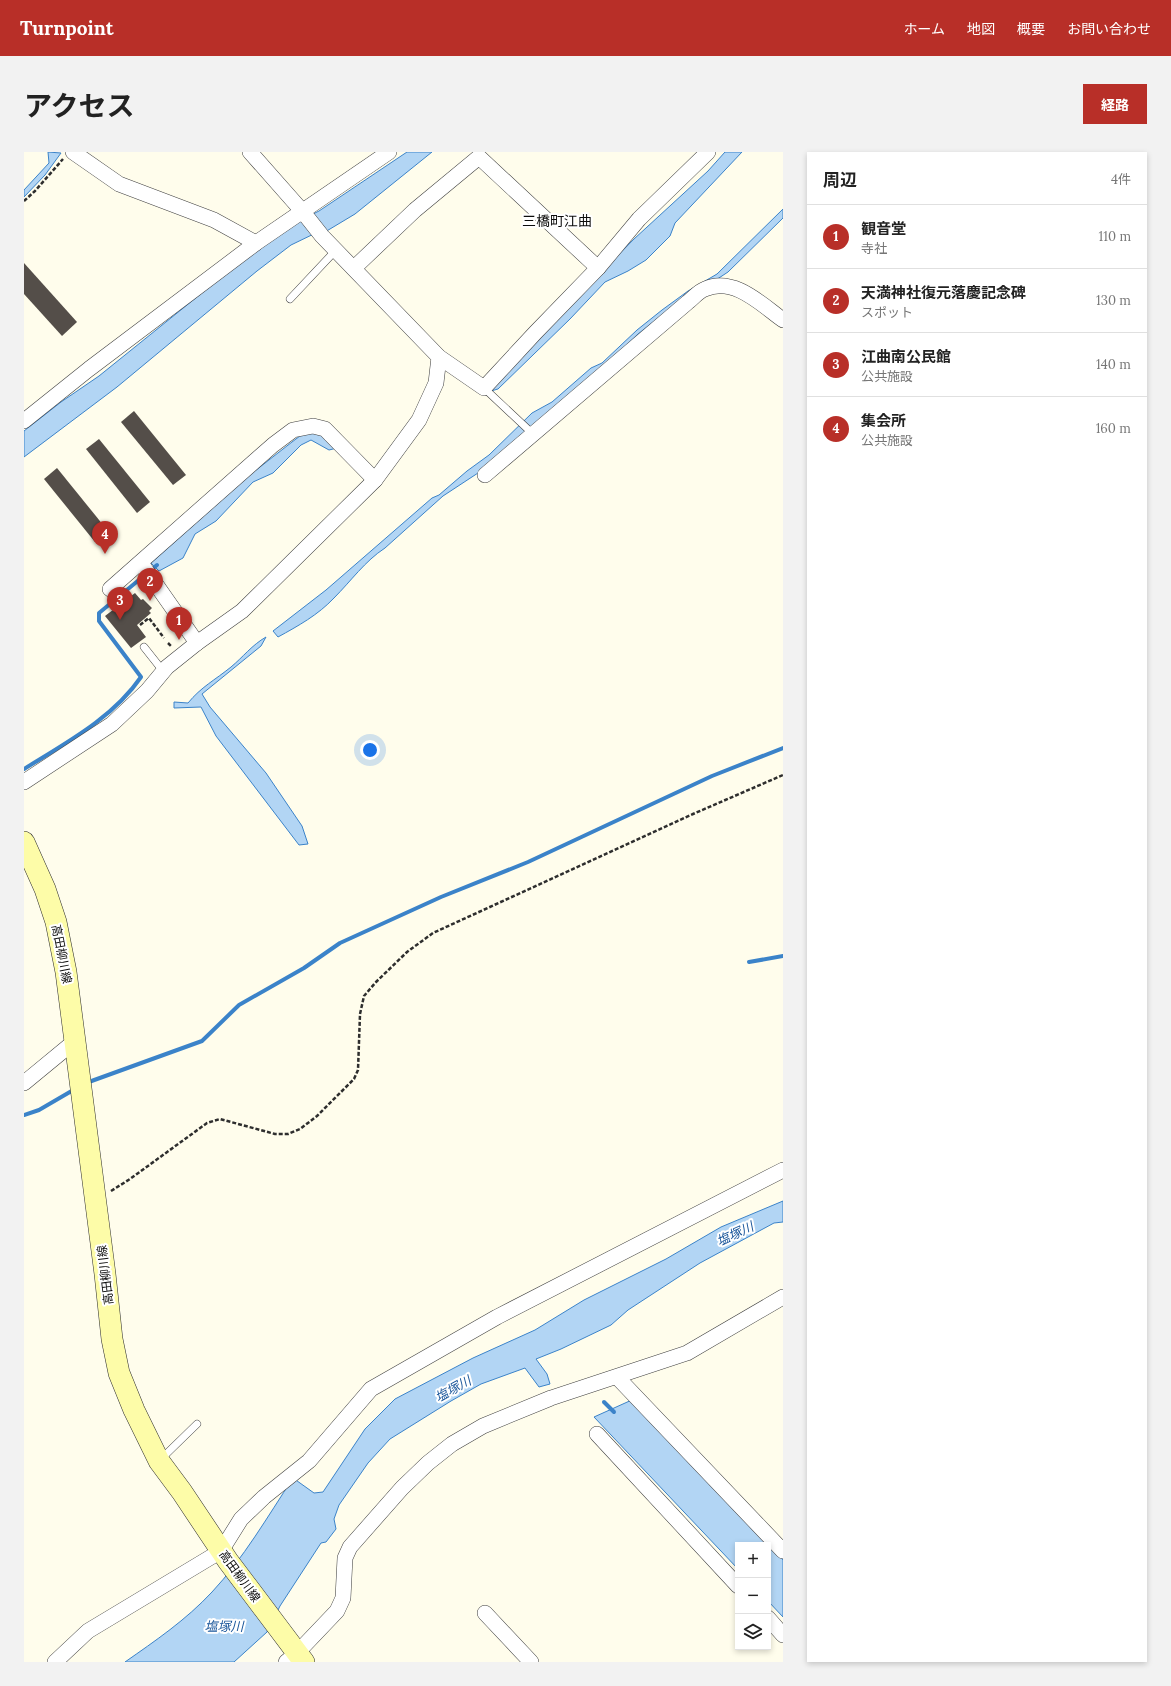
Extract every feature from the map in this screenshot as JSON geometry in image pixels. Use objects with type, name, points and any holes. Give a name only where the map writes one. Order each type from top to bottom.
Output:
[{"type":"main road","name":"高田柳川線","points":[[24,842],[45,889],[56,922],[66,972],[112,1339],[119,1372],[134,1410],[159,1461],[294,1655]]},
{"type":"street","points":[[250,152],[322,236],[439,357],[484,388],[598,268],[639,220],[708,152]]},
{"type":"street","points":[[24,421],[89,369],[256,243],[389,152]]},
{"type":"street","points":[[68,155],[119,184],[214,220],[256,243]]},
{"type":"street","points":[[354,268],[415,210],[479,157],[598,268]]},
{"type":"street","points":[[484,476],[705,289],[720,285],[736,288],[783,320]]},
{"type":"street","points":[[24,782],[112,724],[147,691],[163,671],[197,643],[242,611],[375,480],[418,420],[436,383],[439,357]]},
{"type":"street","points":[[110,589],[146,570],[273,445],[293,430],[313,426],[325,429],[375,480]]},
{"type":"street","points":[[146,570],[197,643]]},
{"type":"street","points":[[24,1083],[75,1041]]},
{"type":"street","points":[[55,1662],[88,1631],[224,1556],[241,1519],[264,1496],[309,1461],[371,1389],[497,1317],[783,1170]]},
{"type":"street","points":[[294,1655],[337,1611],[343,1598],[345,1558],[350,1547],[402,1488],[428,1463],[452,1444],[483,1426],[551,1398],[687,1353],[783,1298]]},
{"type":"street","points":[[617,1377],[783,1551]]},
{"type":"street","points":[[597,1434],[735,1583]]},
{"type":"street","points":[[485,1613],[532,1662]]},
{"type":"street","points":[[771,1621],[783,1635]]},
{"type":"lane","points":[[290,299],[336,250]]},
{"type":"lane","points":[[484,388],[533,434]]},
{"type":"lane","points":[[144,647],[163,671]]},
{"type":"lane","points":[[159,1461],[197,1424]]},
{"type":"path","points":[[24,202],[68,155]]},
{"type":"path","points":[[140,625],[149,618],[164,638]]},
{"type":"path","points":[[95,1200],[130,1179],[207,1123],[220,1119],[275,1134],[288,1134],[300,1129],[317,1116],[354,1079],[358,1070],[360,1014],[364,996],[376,982],[407,952],[433,933],[693,814],[783,775]]},
{"type":"water","points":[[48,152],[61,153],[45,175],[24,197],[24,190],[49,163]]},
{"type":"water","points":[[407,152],[432,152],[355,214],[325,232],[322,230],[291,245],[257,271],[117,387],[24,457],[24,431],[61,402],[99,376],[218,280],[273,239],[301,220],[319,211]]},
{"type":"water","points":[[725,152],[742,152],[675,223],[670,236],[646,260],[605,282],[570,319],[498,389],[491,391],[495,381],[634,239],[708,171]]},
{"type":"water","points":[[783,209],[783,218],[728,272],[658,318],[638,334],[599,371],[478,473],[443,496],[371,559],[321,610],[278,637],[273,631],[326,590],[432,498],[439,495],[467,471],[489,455],[532,413],[552,402],[591,368],[602,363],[637,330],[662,310],[688,291],[717,274]]},
{"type":"water","points":[[321,431],[337,448],[329,450],[311,440],[301,445],[273,473],[253,482],[216,521],[195,534],[183,558],[159,571],[151,563],[251,474],[292,442],[304,433]]},
{"type":"water","points":[[266,637],[261,646],[202,694],[210,707],[266,773],[302,826],[308,844],[299,845],[216,736],[201,707],[174,708],[174,702],[188,703],[203,688],[231,667],[252,647]]},
{"type":"water","name":"塩塚川","points":[[783,1201],[783,1222],[774,1223],[700,1263],[628,1310],[611,1325],[561,1349],[536,1359],[547,1374],[550,1384],[539,1387],[525,1368],[481,1384],[390,1439],[368,1463],[339,1505],[334,1519],[336,1529],[326,1542],[321,1543],[280,1606],[267,1632],[234,1662],[125,1662],[181,1621],[212,1592],[245,1551],[293,1478],[314,1493],[323,1492],[365,1429],[395,1399],[473,1358],[535,1330],[584,1300],[666,1259],[721,1227]]},
{"type":"water","points":[[634,1399],[766,1542],[735,1542],[735,1566],[594,1417]]},
{"type":"water","points":[[771,1547],[783,1560],[783,1617],[771,1604]]},
{"type":"building","points":[[24,263],[77,322],[62,336],[24,294]]},
{"type":"building","points":[[134,411],[186,475],[173,485],[121,422]]},
{"type":"building","points":[[99,439],[150,502],[137,513],[86,449]]},
{"type":"building","points":[[57,468],[108,531],[95,542],[44,479]]},
{"type":"building","points":[[135,593],[141,600],[143,599],[152,608],[149,611],[151,613],[137,625],[146,637],[131,648],[105,616]]},
{"type":"waterway","points":[[24,769],[88,729],[117,705],[130,692],[141,677],[99,621],[99,613],[157,565]]},
{"type":"waterway","points":[[86,1083],[202,1041],[239,1005],[304,968],[340,943],[441,897],[528,862],[712,776],[783,748]]},
{"type":"waterway","points":[[749,962],[783,956]]},
{"type":"waterway","points":[[24,1115],[39,1110],[75,1089]]},
{"type":"waterway","points":[[604,1402],[614,1412]]},
{"type":"place","name":"集会所","points":[[105,554]]},
{"type":"place","name":"天満神社復元落慶記念碑","points":[[150,601]]},
{"type":"place","name":"江曲南公民館","points":[[120,620]]},
{"type":"place","name":"観音堂","points":[[179,640]]},
{"type":"district","name":"三橋町江曲","points":[[557,221]]}]
